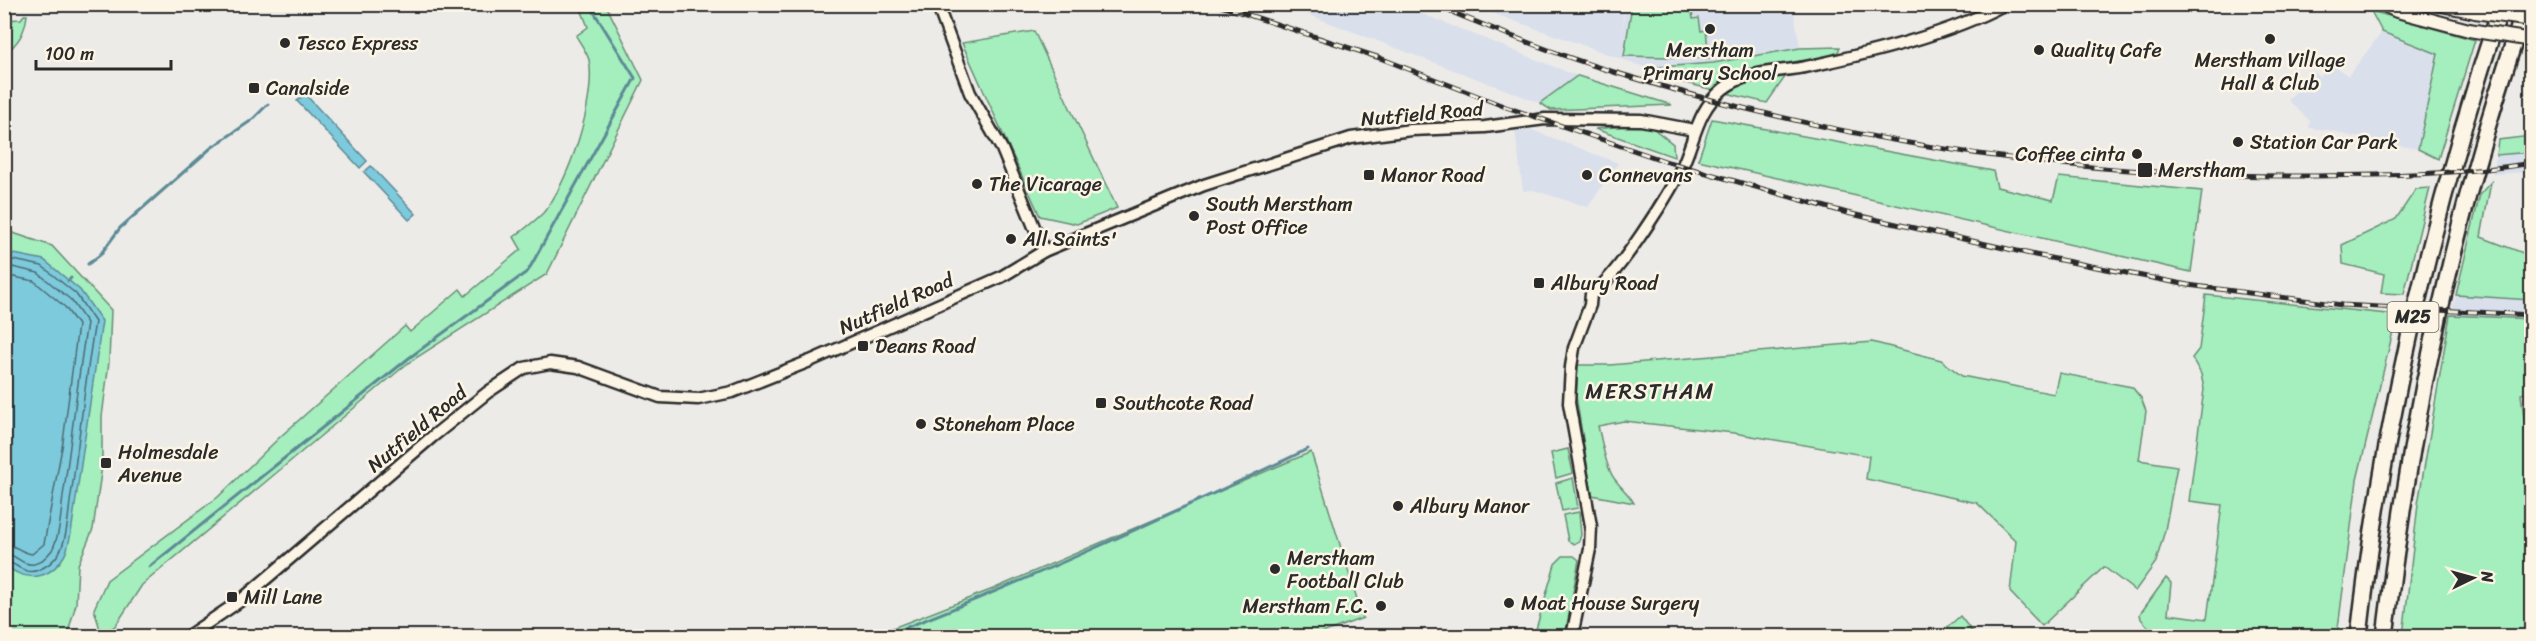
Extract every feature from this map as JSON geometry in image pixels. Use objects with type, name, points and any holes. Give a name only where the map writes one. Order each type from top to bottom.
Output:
[{"type":"highway","name":"M25","points":[[2359,636],[2384,458],[2410,333],[2451,169],[2502,4]]},
{"type":"highway","name":"M25","points":[[2385,636],[2401,512],[2434,334],[2481,148],[2526,4]]},
{"type":"main road","points":[[2382,4],[2397,11],[2469,30],[2532,39]]},
{"type":"main road","points":[[2437,4],[2532,20]]},
{"type":"street","points":[[937,4],[970,93],[1002,149],[1044,250]]},
{"type":"street","points":[[1572,636],[1590,549],[1591,526],[1569,404],[1574,348],[1590,305],[1591,294],[1599,290],[1617,267],[1662,203],[1685,160],[1694,130],[1705,108],[1721,91],[1743,76],[1809,66],[1912,39],[1977,18],[2005,4]]},
{"type":"street","name":"Nutfield Road","points":[[188,636],[240,601],[432,437],[488,392],[524,368],[550,363],[578,368],[660,397],[698,399],[732,392],[810,361],[1001,277],[1044,250],[1217,180],[1335,143],[1372,134],[1485,127],[1545,119],[1641,120],[1694,130]]},
{"type":"shaded area","points":[[1283,5],[1400,5],[1577,76],[1540,103]]},
{"type":"shaded area","name":"Merstham Primary School","points":[[1470,5],[1624,5],[1622,42],[1625,5],[1793,5],[1800,48],[1713,63],[1647,68]]},
{"type":"shaded area","points":[[2382,32],[2438,54],[2418,149],[2329,130],[2309,128],[2310,121],[2288,100],[2314,72],[2320,77],[2332,64],[2348,76]]},
{"type":"shaded area","points":[[1532,130],[1618,163],[1588,207],[1533,190],[1523,191],[1515,131]]},
{"type":"shaded area","points":[[2531,152],[2531,172],[2493,174],[2496,155]]},
{"type":"shaded area","points":[[2456,295],[2531,300],[2531,319],[2450,315]]},
{"type":"green space","points":[[577,5],[606,5],[643,80],[547,274],[408,363],[142,585],[116,625],[102,636],[94,609],[107,580],[218,497],[281,436],[405,326],[410,332],[460,289],[465,296],[521,249],[514,237],[543,213],[552,200],[571,162],[585,118],[589,96],[589,60],[576,36],[588,27]]},
{"type":"green space","points":[[1632,5],[1691,5],[1693,19],[1699,18],[1701,31],[1706,30],[1709,58],[1624,56]]},
{"type":"green space","points":[[2371,11],[2475,40],[2438,159],[2418,149],[2438,54],[2382,32]]},
{"type":"green space","points":[[27,15],[23,32],[5,53],[5,20],[21,19]]},
{"type":"green space","points":[[1034,31],[1117,208],[1077,224],[1040,216],[962,43]]},
{"type":"green space","points":[[1840,47],[1838,52],[1787,74],[1767,103],[1677,81],[1647,68],[1713,63],[1800,48]]},
{"type":"green space","points":[[1577,76],[1672,105],[1551,110],[1540,103]]},
{"type":"green space","points":[[1712,119],[1993,171],[1997,187],[2053,200],[2059,177],[2202,191],[2191,272],[1698,160]]},
{"type":"green space","points":[[1634,125],[1654,129],[1673,144],[1674,157],[1595,129]]},
{"type":"green space","points":[[2531,136],[2531,152],[2496,155],[2498,140]]},
{"type":"green space","points":[[2491,182],[2481,237],[2531,256],[2531,300],[2456,295],[2480,194]]},
{"type":"green space","points":[[2430,188],[2404,294],[2381,293],[2384,274],[2343,264],[2342,245],[2396,219],[2416,189]]},
{"type":"green space","points":[[4,227],[13,233],[52,246],[111,310],[109,362],[102,417],[102,466],[93,529],[78,565],[76,604],[67,636],[5,636]]},
{"type":"green space","points":[[2206,295],[2397,315],[2357,480],[2337,636],[2202,636],[2150,629],[2141,619],[2140,614],[2166,578],[2171,583],[2168,614],[2207,619],[2222,505],[2189,501],[2204,389],[2201,374],[2192,358],[2199,349]]},
{"type":"green space","points":[[2450,315],[2531,319],[2531,392],[2521,394],[2532,483],[2531,636],[2403,636],[2418,504]]},
{"type":"green space","points":[[1872,342],[1941,360],[1962,376],[2054,394],[2059,373],[2132,387],[2141,398],[2146,411],[2139,460],[2177,466],[2165,530],[2156,562],[2135,591],[2104,567],[2042,626],[2010,592],[2016,541],[1977,503],[1866,479],[1869,456],[1734,433],[1624,421],[1598,426],[1611,473],[1634,503],[1592,495],[1576,396],[1578,365],[1610,365]]},
{"type":"green space","points":[[1568,449],[1573,473],[1556,478],[1551,453]]},
{"type":"green space","points":[[1311,452],[1363,618],[1314,636],[872,636],[993,589]]},
{"type":"green space","points":[[1573,478],[1578,508],[1562,511],[1556,483]]},
{"type":"green space","points":[[1579,512],[1581,535],[1579,541],[1574,544],[1568,541],[1563,515]]},
{"type":"green space","points":[[1563,556],[1574,556],[1579,560],[1565,636],[1534,636],[1555,564]]},
{"type":"green space","points":[[1960,616],[1974,634],[1971,636],[1938,636]]},
{"type":"water","points":[[305,94],[367,161],[360,168],[297,101]]},
{"type":"water","points":[[371,166],[416,214],[409,220],[364,172]]},
{"type":"water","points":[[4,252],[44,260],[80,290],[102,321],[68,545],[58,564],[44,574],[36,576],[21,574],[5,565]]},
{"type":"waterway","points":[[149,567],[409,358],[528,271],[635,78],[589,4]]},
{"type":"waterway","points":[[88,264],[100,255],[120,228],[211,148],[252,120],[268,104]]},
{"type":"waterway","points":[[68,281],[71,278]]},
{"type":"waterway","points":[[884,636],[1045,570],[1308,449]]},
{"type":"railway","points":[[1215,4],[1380,58],[1506,107],[1668,162],[1847,213],[2035,255],[2188,285],[2342,305],[2532,315]]},
{"type":"railway","points":[[1432,4],[1570,58],[1702,97],[1787,118],[1960,151],[2135,170],[2224,175],[2422,174],[2532,163]]},
{"type":"place","name":"Merstham Primary School","points":[[1710,29]]},
{"type":"place","name":"Merstham Village Hall & Club","points":[[2270,39]]},
{"type":"place","name":"Tesco Express","points":[[285,43]]},
{"type":"place","name":"Quality Cafe","points":[[2039,50]]},
{"type":"place","name":"Canalside","points":[[254,88]]},
{"type":"place","name":"Station Car Park","points":[[2238,142]]},
{"type":"place","name":"Coffee cinta","points":[[2137,154]]},
{"type":"place","name":"Merstham","points":[[2145,170]]},
{"type":"place","name":"Manor Road","points":[[1369,175]]},
{"type":"place","name":"Connevans","points":[[1587,175]]},
{"type":"place","name":"The Vicarage","points":[[977,184]]},
{"type":"place","name":"South Merstham Post Office","points":[[1194,216]]},
{"type":"place","name":"All Saints'","points":[[1011,239]]},
{"type":"place","name":"Albury Road","points":[[1539,283]]},
{"type":"place","name":"Deans Road","points":[[863,346]]},
{"type":"place","name":"Southcote Road","points":[[1101,403]]},
{"type":"place","name":"Stoneham Place","points":[[921,424]]},
{"type":"place","name":"Holmesdale Avenue","points":[[106,463]]},
{"type":"place","name":"Albury Manor","points":[[1398,506]]},
{"type":"place","name":"Merstham Football Club","points":[[1275,569]]},
{"type":"place","name":"Mill Lane","points":[[232,597]]},
{"type":"place","name":"Moat House Surgery","points":[[1509,603]]},
{"type":"place","name":"Merstham F.C.","points":[[1381,606]]},
{"type":"district","name":"MERSTHAM","points":[[1650,391]]}]
